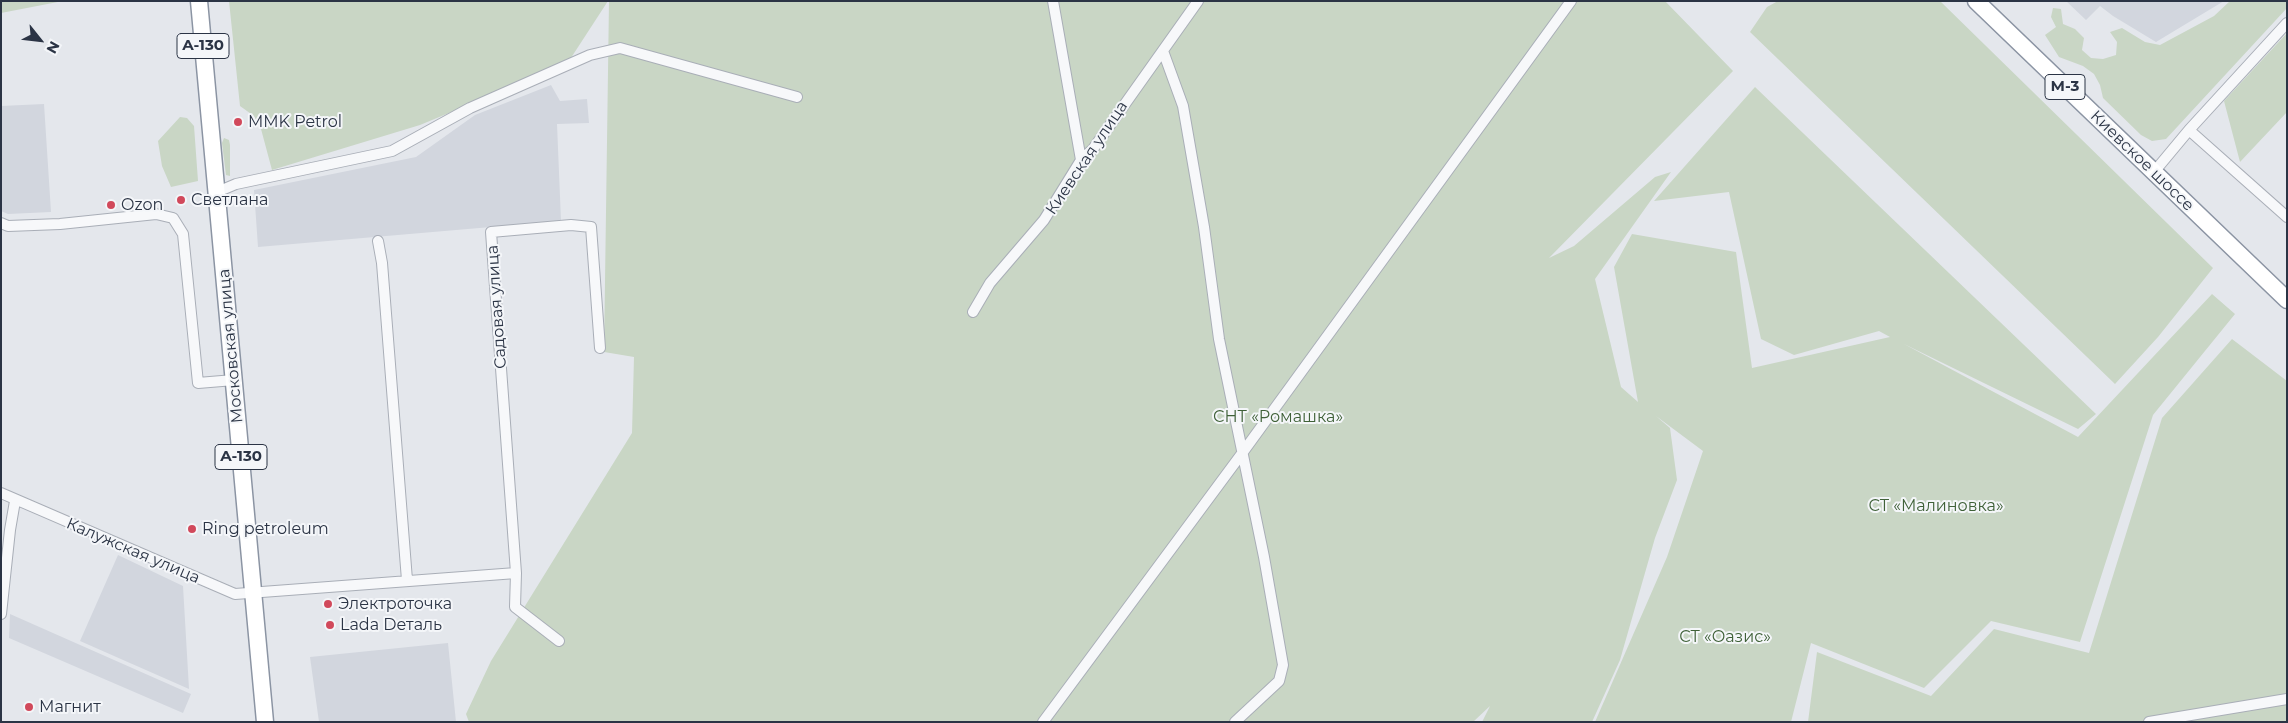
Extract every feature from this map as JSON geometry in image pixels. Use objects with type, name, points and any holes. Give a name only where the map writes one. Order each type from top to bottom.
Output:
[{"type":"highway","name":"Московская улица","points":[[199,1],[265,722]]},
{"type":"highway","name":"Киевское шоссе","points":[[1976,1],[2287,300]]},
{"type":"street","points":[[1053,1],[1081,160]]},
{"type":"street","name":"Киевская улица","points":[[973,312],[990,283],[1044,220],[1081,160],[1093,149],[1142,76],[1163,51],[1198,1]]},
{"type":"street","points":[[1043,722],[1243,452],[1571,1]]},
{"type":"street","points":[[2154,172],[2189,130],[2287,23]]},
{"type":"street","points":[[217,192],[236,184],[392,151],[470,108],[590,55],[620,48],[797,96]]},
{"type":"street","points":[[1163,51],[1183,106],[1204,227],[1219,339],[1243,452],[1283,665],[1279,681],[1235,722]]},
{"type":"street","points":[[2189,130],[2287,217]]},
{"type":"street","points":[[1,223],[8,226],[60,224],[156,214],[173,218],[183,234],[198,383],[234,380]]},
{"type":"street","name":"Садовая улица","points":[[516,573],[491,232],[570,225],[591,227],[600,348]]},
{"type":"street","points":[[378,241],[382,263],[407,580]]},
{"type":"street","name":"Калужская улица","points":[[1,493],[235,594],[516,573]]},
{"type":"street","points":[[1,614],[10,530],[16,501]]},
{"type":"street","points":[[516,573],[515,607],[559,641]]},
{"type":"street","points":[[2149,722],[2287,699]]},
{"type":"shaded area","points":[[2066,1],[2224,1],[2156,42],[2100,6],[2086,20]]},
{"type":"shaded area","points":[[551,85],[560,101],[587,99],[589,123],[557,124],[561,221],[258,247],[254,190],[416,157],[475,115]]},
{"type":"shaded area","points":[[44,104],[51,212],[8,214],[1,211],[1,106]]},
{"type":"shaded area","points":[[118,555],[183,586],[189,689],[80,641]]},
{"type":"shaded area","points":[[10,614],[191,694],[183,713],[9,638]]},
{"type":"shaded area","points":[[448,643],[456,722],[319,722],[310,657]]},
{"type":"green space","points":[[1,1],[63,1],[1,13]]},
{"type":"green space","points":[[229,1],[608,1],[567,64],[420,125],[272,170],[261,129],[254,116],[240,106]]},
{"type":"green space","points":[[609,1],[1665,1],[1733,71],[1549,258],[1574,246],[1655,177],[1671,172],[1595,279],[1621,387],[1638,402],[1614,267],[1632,234],[1736,252],[1752,368],[1890,337],[1879,331],[1794,355],[1761,339],[1729,192],[1654,201],[1755,87],[2096,414],[2078,429],[1904,344],[2078,437],[2212,294],[2235,314],[2153,415],[2080,642],[1991,621],[1924,688],[1811,643],[1791,722],[1595,722],[1667,557],[1703,451],[1656,416],[1670,428],[1677,480],[1655,538],[1620,660],[1592,722],[1482,722],[1490,706],[1473,722],[469,722],[466,714],[491,661],[632,433],[634,357],[604,352]]},
{"type":"green space","points":[[1778,1],[1940,1],[2213,268],[2158,337],[2115,384],[1750,32],[1767,7]]},
{"type":"green space","points":[[2230,1],[2287,1],[2287,8],[2166,139],[2152,141],[2141,135],[2103,98],[2100,85],[2094,74],[2083,66],[2059,57],[2045,35],[2056,27],[2051,17],[2053,8],[2061,9],[2063,24],[2075,29],[2084,38],[2082,50],[2091,58],[2103,59],[2116,55],[2117,42],[2110,32],[2122,28],[2145,42],[2160,45],[2214,16]]},
{"type":"green space","points":[[2287,33],[2287,112],[2240,162],[2224,101]]},
{"type":"green space","points":[[180,117],[187,118],[194,126],[198,181],[171,187],[162,166],[158,141]]},
{"type":"green space","points":[[224,138],[229,140],[230,145],[230,176],[226,175],[222,143]]},
{"type":"green space","points":[[2232,339],[2287,381],[2287,722],[1808,722],[1817,652],[1931,696],[1994,629],[2089,653],[2162,418]]},
{"type":"place","name":"MMK Petrol","points":[[238,122]]},
{"type":"place","name":"Светлана","points":[[181,200]]},
{"type":"place","name":"Ozon","points":[[111,205]]},
{"type":"place","name":"Ring petroleum","points":[[192,529]]},
{"type":"place","name":"Электроточка","points":[[328,604]]},
{"type":"place","name":"Lada Dеталь","points":[[330,625]]},
{"type":"place","name":"Магнит","points":[[29,707]]},
{"type":"park label","name":"СНТ «Ромашка»","points":[[1278,417]]},
{"type":"park label","name":"СТ «Малиновка»","points":[[1936,506]]},
{"type":"park label","name":"СТ «Оазис»","points":[[1725,637]]}]
